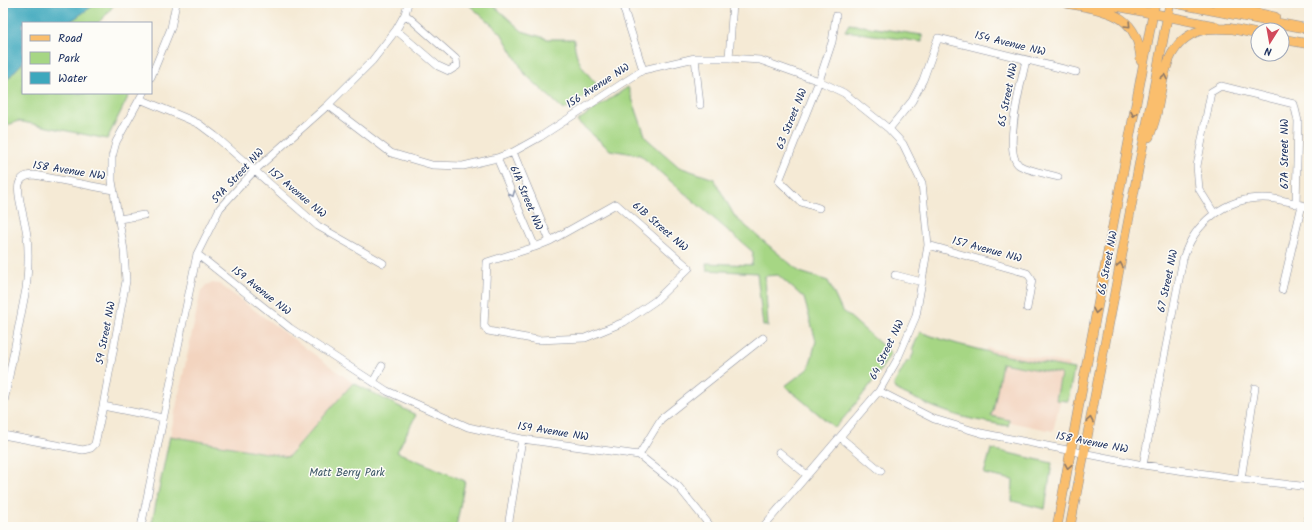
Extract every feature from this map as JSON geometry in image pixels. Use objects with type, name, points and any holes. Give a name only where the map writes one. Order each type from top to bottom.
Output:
[{"type":"main road","points":[[1066,3],[1102,10],[1117,15],[1124,21],[1133,30],[1136,37],[1140,50],[1141,76]]},
{"type":"main road","points":[[1101,3],[1250,32]]},
{"type":"main road","name":"66 Street NW","points":[[1057,527],[1070,450],[1155,3]]},
{"type":"main road","name":"66 Street NW","points":[[1070,527],[1170,3]]},
{"type":"main road","points":[[1174,3],[1309,28]]},
{"type":"main road","points":[[1217,3],[1229,7],[1296,21],[1309,28]]},
{"type":"main road","points":[[1139,168],[1156,118],[1167,64],[1173,50],[1183,38],[1199,30],[1215,28],[1232,29]]},
{"type":"main road","points":[[1290,40],[1309,44]]},
{"type":"street","points":[[152,74],[171,28],[176,3]]},
{"type":"street","name":"59A Street NW","points":[[141,527],[197,254],[220,208],[254,171],[328,104],[372,61],[396,30],[405,14],[408,3]]},
{"type":"street","points":[[622,3],[643,70]]},
{"type":"street","points":[[729,58],[732,3]]},
{"type":"street","points":[[396,30],[438,66],[448,71],[457,66],[456,59],[405,14]]},
{"type":"street","name":"63 Street NW","points":[[819,208],[801,202],[779,181],[819,81],[832,42],[836,16]]},
{"type":"street","name":"154 Avenue NW","points":[[889,129],[912,101],[923,80],[938,38],[1076,72]]},
{"type":"street","points":[[695,58],[700,105]]},
{"type":"street","name":"156 Avenue NW","points":[[328,104],[391,153],[432,166],[463,166],[497,158],[513,152],[540,137],[643,70],[695,58],[729,58],[760,60],[819,81],[844,93],[889,129]]},
{"type":"street","name":"65 Street NW","points":[[1026,60],[1013,119],[1012,135],[1014,158],[1016,162],[1023,167],[1058,177]]},
{"type":"street","name":"67A Street NW","points":[[1214,213],[1199,190],[1197,166],[1211,92],[1221,86],[1294,104],[1298,121],[1302,206],[1282,290]]},
{"type":"street","name":"157 Avenue NW","points":[[141,96],[199,124],[215,136],[318,226],[383,263]]},
{"type":"street","name":"59 Street NW","points":[[3,435],[78,450],[88,450],[96,440],[126,281],[126,264],[111,170],[113,151],[141,96]]},
{"type":"street","name":"64 Street NW","points":[[763,527],[879,391],[897,360],[916,316],[928,245],[922,183],[903,144],[889,129]]},
{"type":"street","name":"61A Street NW","points":[[513,152],[550,241]]},
{"type":"street","name":"61A Street NW","points":[[497,158],[535,247]]},
{"type":"street","name":"158 Avenue NW","points":[[3,407],[28,275],[27,238],[18,191],[19,183],[22,178],[29,175],[34,175],[113,190]]},
{"type":"street","name":"67 Street NW","points":[[1144,465],[1183,259],[1188,244],[1204,222],[1214,213],[1236,202],[1266,198],[1302,206]]},
{"type":"street","name":"61B Street NW","points":[[535,247],[486,262],[484,326],[488,331],[538,340],[585,338],[624,322],[655,301],[689,268],[616,204],[550,241]]},
{"type":"street","points":[[119,219],[144,215]]},
{"type":"street","points":[[535,247],[550,241]]},
{"type":"street","name":"157 Avenue NW","points":[[928,245],[1027,273],[1032,280],[1027,308]]},
{"type":"street","name":"159 Avenue NW","points":[[197,254],[290,328],[387,392],[468,427],[522,439],[639,455]]},
{"type":"street","points":[[895,275],[922,282]]},
{"type":"street","points":[[711,527],[678,486],[639,455],[660,419],[763,338]]},
{"type":"street","points":[[373,382],[382,366]]},
{"type":"street","points":[[1241,479],[1255,388]]},
{"type":"street","name":"158 Avenue NW","points":[[879,391],[934,419],[981,433],[1144,465],[1309,487]]},
{"type":"street","points":[[103,406],[163,418]]},
{"type":"street","points":[[840,437],[881,471]]},
{"type":"street","points":[[508,527],[522,439]]},
{"type":"street","points":[[779,452],[807,475]]},
{"type":"street","points":[[1306,527],[1309,514]]},
{"type":"shaded area","points":[[213,283],[219,284],[353,383],[288,457],[170,436],[201,291],[206,285]]},
{"type":"shaded area","points":[[987,348],[1069,364],[1053,431],[976,415]]},
{"type":"green space","points":[[97,3],[115,3],[99,22],[69,22]]},
{"type":"green space","points":[[467,3],[491,3],[522,31],[548,39],[574,39],[576,54],[582,66],[599,87],[564,110],[525,74],[501,33]]},
{"type":"green space","points":[[849,24],[922,35],[922,42],[845,31]]},
{"type":"green space","points":[[22,63],[22,94],[130,94],[107,139],[18,121],[3,127],[3,84]]},
{"type":"green space","points":[[628,87],[646,138],[679,167],[714,179],[735,217],[800,272],[828,281],[841,309],[891,353],[865,392],[835,428],[785,386],[809,368],[816,341],[804,298],[778,275],[765,276],[768,326],[763,326],[757,273],[707,270],[706,263],[752,265],[753,252],[640,155],[610,150],[577,121]]},
{"type":"green space","points":[[920,332],[977,349],[1074,369],[1068,401],[1056,400],[1061,374],[1002,363],[991,416],[1009,420],[1008,426],[962,417],[940,410],[895,389],[894,384],[907,361],[910,361],[914,352],[912,350]]},
{"type":"green space","name":"Matt Berry Park","points":[[353,383],[416,415],[397,452],[465,481],[456,527],[151,527],[170,436],[288,457]]},
{"type":"green space","points":[[991,449],[1052,463],[1045,509],[1012,501],[1013,480],[984,474]]},
{"type":"water","points":[[3,3],[97,3],[69,22],[22,22],[22,63],[3,84]]}]
